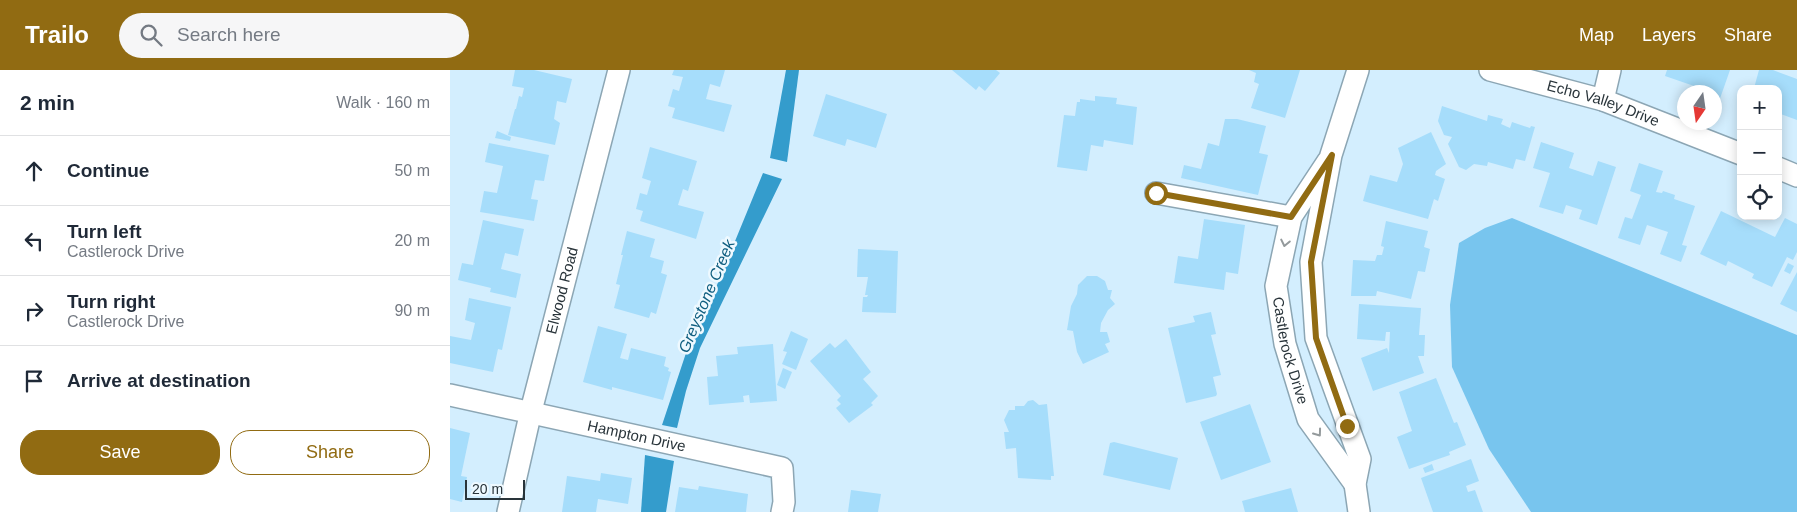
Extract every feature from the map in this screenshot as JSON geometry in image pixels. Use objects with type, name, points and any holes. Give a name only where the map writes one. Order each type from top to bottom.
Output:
[{"type":"street","name":"Elwood Road","points":[[508,512],[531,412],[619,70]]},
{"type":"street","name":"Castlerock Drive","points":[[1358,70],[1332,155],[1311,262],[1316,338],[1360,459],[1355,484],[1359,512]]},
{"type":"street","name":"Echo Valley Drive","points":[[1490,70],[1603,100],[1737,152]]},
{"type":"street","points":[[1603,100],[1610,70]]},
{"type":"street","name":"Castlerock Drive","points":[[1332,155],[1291,217],[1276,286],[1285,344],[1308,419],[1355,484]]},
{"type":"street","points":[[1782,170],[1797,176]]},
{"type":"street","points":[[1156,193],[1291,217]]},
{"type":"street","name":"Hampton Drive","points":[[450,395],[782,468],[784,502],[782,512]]},
{"type":"shaded area","points":[[786,70],[799,70],[787,162],[770,158]]},
{"type":"shaded area","points":[[763,173],[782,179],[700,348],[686,391],[677,428],[662,425],[689,344],[717,285]]},
{"type":"shaded area","points":[[1512,218],[1797,335],[1797,512],[1531,512],[1489,449],[1452,367],[1450,305],[1459,243],[1485,228]]},
{"type":"shaded area","points":[[645,455],[674,461],[666,512],[641,512]]},
{"type":"building","points":[[515,70],[534,70],[572,79],[566,103],[557,101],[554,119],[560,123],[555,145],[508,135],[519,96],[522,97],[524,88],[512,86]]},
{"type":"building","points":[[674,70],[725,70],[720,87],[710,84],[706,99],[732,105],[724,132],[672,118],[675,108],[668,106],[673,89],[679,91],[683,77],[672,75]]},
{"type":"building","points":[[952,70],[996,70],[1000,73],[985,91],[979,86],[976,90]]},
{"type":"building","points":[[1249,70],[1300,70],[1285,118],[1251,108],[1259,84],[1254,82],[1256,73]]},
{"type":"building","points":[[1667,70],[1730,70],[1722,93],[1722,85],[1691,85],[1665,76]]},
{"type":"building","points":[[1759,70],[1773,70],[1797,79],[1797,120],[1782,114],[1782,85],[1755,85]]},
{"type":"building","points":[[826,94],[887,114],[876,148],[847,139],[845,146],[813,136]]},
{"type":"building","points":[[1095,96],[1117,98],[1116,104],[1137,107],[1133,145],[1104,140],[1103,147],[1091,145],[1087,171],[1057,167],[1064,115],[1075,116],[1077,102],[1080,102],[1080,99],[1095,101]]},
{"type":"building","points":[[1442,106],[1487,121],[1488,115],[1503,119],[1501,124],[1510,128],[1512,122],[1530,128],[1531,126],[1535,127],[1525,161],[1516,159],[1513,169],[1488,162],[1487,166],[1474,164],[1466,170],[1459,167],[1448,144],[1452,137],[1444,135],[1438,121]]},
{"type":"building","points":[[1225,119],[1237,119],[1266,126],[1259,153],[1268,155],[1258,195],[1181,178],[1184,165],[1201,169],[1208,143],[1219,146]]},
{"type":"building","points":[[497,131],[511,137],[510,141],[495,138]]},
{"type":"building","points":[[1431,132],[1446,164],[1436,171],[1435,175],[1445,179],[1438,201],[1434,199],[1428,219],[1363,201],[1370,175],[1397,182],[1403,164],[1398,148]]},
{"type":"building","points":[[1541,142],[1574,153],[1569,168],[1593,176],[1598,161],[1616,167],[1597,225],[1579,219],[1582,210],[1566,205],[1563,214],[1539,207],[1550,173],[1533,168]]},
{"type":"building","points":[[489,143],[549,155],[544,181],[535,180],[531,199],[538,200],[534,221],[480,212],[484,191],[497,193],[503,166],[485,162]]},
{"type":"building","points":[[650,147],[697,161],[688,191],[683,189],[678,205],[704,212],[696,239],[640,221],[643,211],[636,209],[640,193],[647,195],[651,181],[642,178]]},
{"type":"building","points":[[1639,163],[1663,171],[1656,192],[1662,193],[1663,191],[1675,195],[1674,199],[1695,206],[1682,245],[1687,246],[1681,262],[1660,254],[1668,232],[1647,225],[1640,245],[1618,238],[1625,217],[1632,219],[1641,195],[1630,191]]},
{"type":"building","points":[[1721,211],[1775,237],[1785,218],[1797,224],[1797,252],[1793,260],[1787,257],[1772,287],[1752,278],[1754,274],[1728,261],[1726,266],[1700,254]]},
{"type":"building","points":[[1204,219],[1245,225],[1238,274],[1226,272],[1224,290],[1174,283],[1178,256],[1198,259]]},
{"type":"building","points":[[483,220],[524,229],[518,256],[505,253],[501,269],[521,274],[516,298],[490,292],[491,288],[458,280],[462,263],[473,265]]},
{"type":"building","points":[[1386,221],[1428,231],[1424,247],[1430,249],[1425,272],[1418,271],[1411,299],[1377,291],[1376,296],[1351,296],[1353,260],[1375,261],[1377,255],[1382,255],[1384,247],[1381,246]]},
{"type":"building","points":[[627,231],[655,239],[650,257],[664,261],[661,273],[667,275],[656,314],[651,312],[649,318],[614,308],[620,285],[616,284]]},
{"type":"building","points":[[858,249],[898,251],[896,313],[862,312],[863,297],[868,295],[865,295],[868,277],[857,277]]},
{"type":"building","points":[[1788,263],[1794,266],[1790,274],[1784,271]]},
{"type":"building","points":[[1797,272],[1797,312],[1780,304]]},
{"type":"building","points":[[1087,276],[1097,276],[1105,281],[1108,290],[1112,290],[1110,298],[1115,304],[1108,310],[1101,323],[1100,332],[1107,332],[1110,342],[1105,344],[1109,352],[1083,364],[1077,352],[1073,331],[1067,330],[1071,306],[1077,294],[1078,285]]},
{"type":"building","points":[[469,298],[511,307],[502,350],[498,349],[493,372],[450,363],[450,336],[471,340],[475,323],[465,320]]},
{"type":"building","points":[[1359,304],[1421,308],[1419,335],[1425,335],[1424,356],[1418,356],[1424,373],[1373,391],[1361,358],[1387,348],[1389,353],[1390,332],[1386,332],[1385,341],[1357,339]]},
{"type":"building","points":[[1211,312],[1216,334],[1211,335],[1221,375],[1213,377],[1217,394],[1216,396],[1186,403],[1168,328],[1195,322],[1193,316]]},
{"type":"building","points":[[598,326],[627,334],[620,358],[628,360],[631,348],[666,357],[664,366],[669,368],[668,371],[671,372],[663,400],[583,382]]},
{"type":"building","points":[[791,331],[808,339],[796,370],[782,364],[787,352],[783,351]]},
{"type":"building","points":[[846,339],[871,372],[863,379],[878,396],[871,403],[873,405],[849,423],[836,408],[841,404],[837,400],[841,396],[810,361],[830,343],[835,348]]},
{"type":"building","points":[[773,344],[777,401],[750,403],[749,395],[743,396],[744,402],[709,405],[707,377],[718,376],[716,356],[738,354],[737,347]]},
{"type":"building","points":[[783,368],[792,372],[785,389],[777,385]]},
{"type":"building","points":[[1436,378],[1454,423],[1457,422],[1466,445],[1449,452],[1450,455],[1409,469],[1397,437],[1412,431],[1399,392]]},
{"type":"building","points":[[1033,400],[1039,405],[1047,404],[1054,476],[1051,476],[1051,480],[1018,478],[1016,448],[1006,449],[1004,432],[1009,432],[1004,420],[1009,410],[1015,410],[1015,406],[1024,406],[1028,401]]},
{"type":"building","points":[[1250,404],[1271,462],[1221,480],[1200,422]]},
{"type":"building","points":[[450,428],[470,433],[461,476],[467,477],[462,502],[450,499]]},
{"type":"building","points":[[1114,442],[1178,458],[1170,490],[1103,475],[1110,443]]},
{"type":"building","points":[[1471,459],[1479,481],[1466,486],[1468,492],[1475,490],[1483,512],[1433,512],[1421,478]]},
{"type":"building","points":[[1432,464],[1434,470],[1425,473],[1423,468]]},
{"type":"building","points":[[601,473],[632,478],[628,504],[598,499],[596,512],[562,512],[567,476],[600,481]]},
{"type":"building","points":[[699,486],[748,494],[746,512],[675,512],[679,487],[698,490]]},
{"type":"building","points":[[1291,488],[1298,512],[1245,512],[1242,501]]},
{"type":"building","points":[[851,490],[881,494],[878,512],[848,512]]},
{"type":"route","points":[[1156,193],[1291,217],[1332,155],[1311,262],[1316,338],[1347,426]]},
{"type":"water label","name":"Greystone Creek","points":[[706,296]]}]
